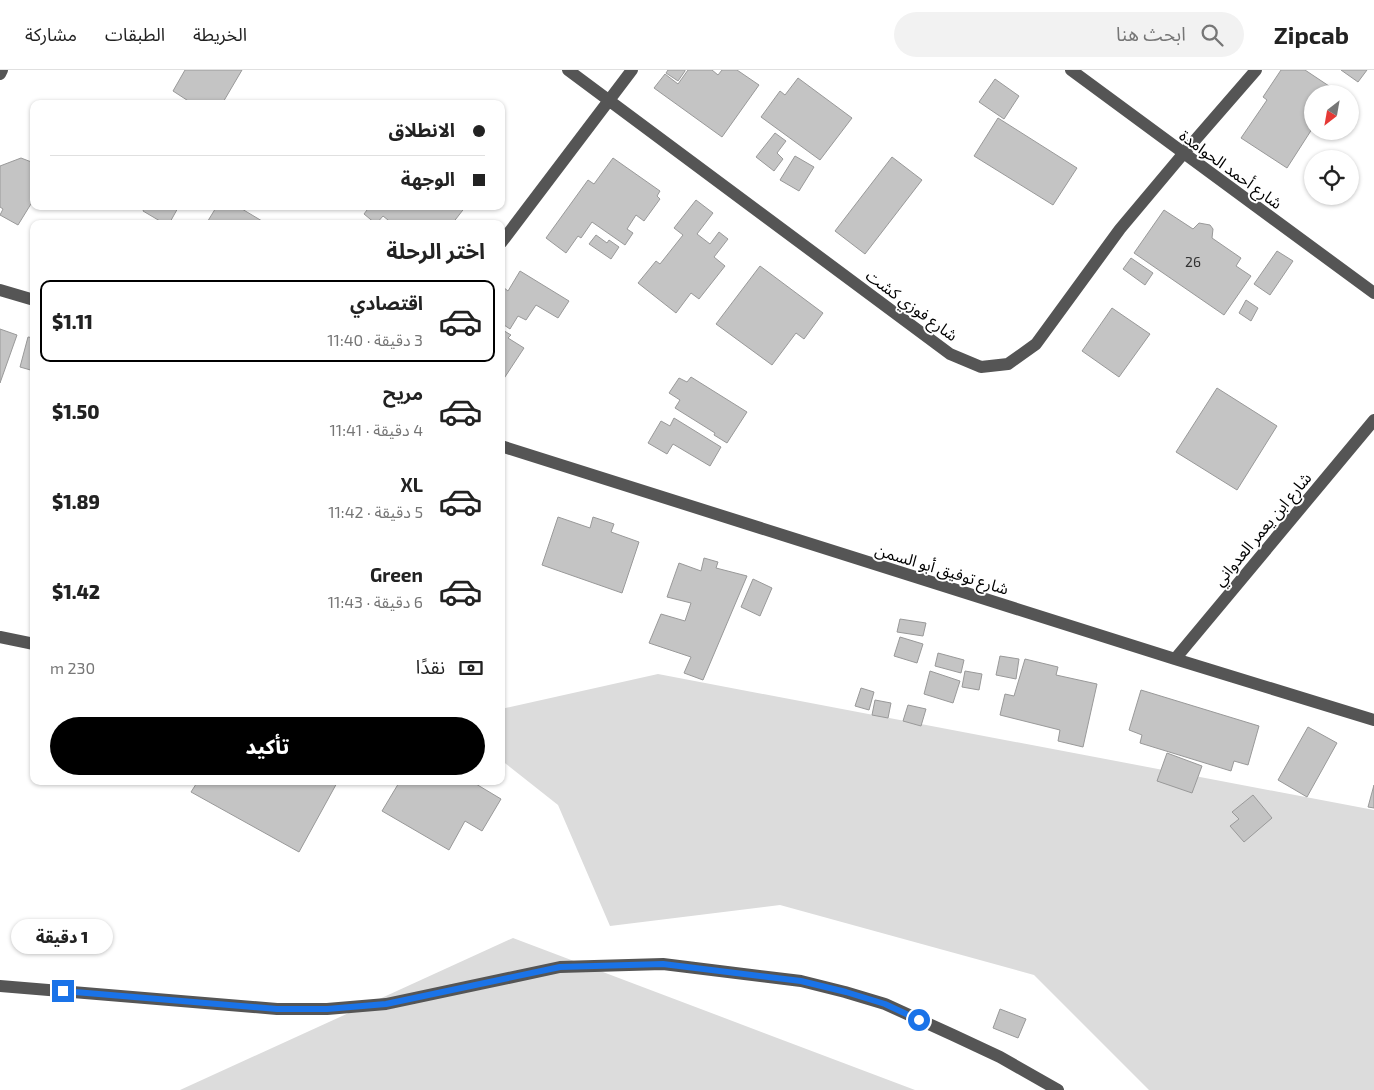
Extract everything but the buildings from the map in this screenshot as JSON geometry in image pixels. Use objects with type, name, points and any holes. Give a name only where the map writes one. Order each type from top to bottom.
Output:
[{"type":"street","points":[[0,74],[2,70]]},
{"type":"street","name":"شارع فوزي كشت","points":[[568,70],[950,354],[981,367],[1008,364],[1036,344],[1120,229],[1182,154],[1256,70]]},
{"type":"street","points":[[505,239],[632,70]]},
{"type":"street","name":"شارع أحمد الحوامدة","points":[[1070,70],[1374,293]]},
{"type":"street","points":[[0,290],[30,299]]},
{"type":"street","name":"شارع ابن يعمر العدواني","points":[[1175,659],[1374,420]]},
{"type":"street","name":"شارع توفيق أبو السمن","points":[[505,447],[1374,720]]},
{"type":"street","points":[[0,637],[30,643]]},
{"type":"street","points":[[0,986],[277,1009],[327,1009],[386,1004],[560,967],[663,964],[801,981],[885,1004],[1000,1057],[1058,1090]]},
{"type":"shaded area","points":[[658,674],[1374,810],[1374,1090],[1149,1090],[1034,975],[780,905],[610,926],[558,805],[505,763],[505,708]]},
{"type":"shaded area","points":[[513,938],[915,1090],[180,1090]]},
{"type":"route","points":[[63,991],[277,1009],[327,1009],[386,1004],[560,967],[663,964],[801,981],[885,1004],[919,1020]]}]
